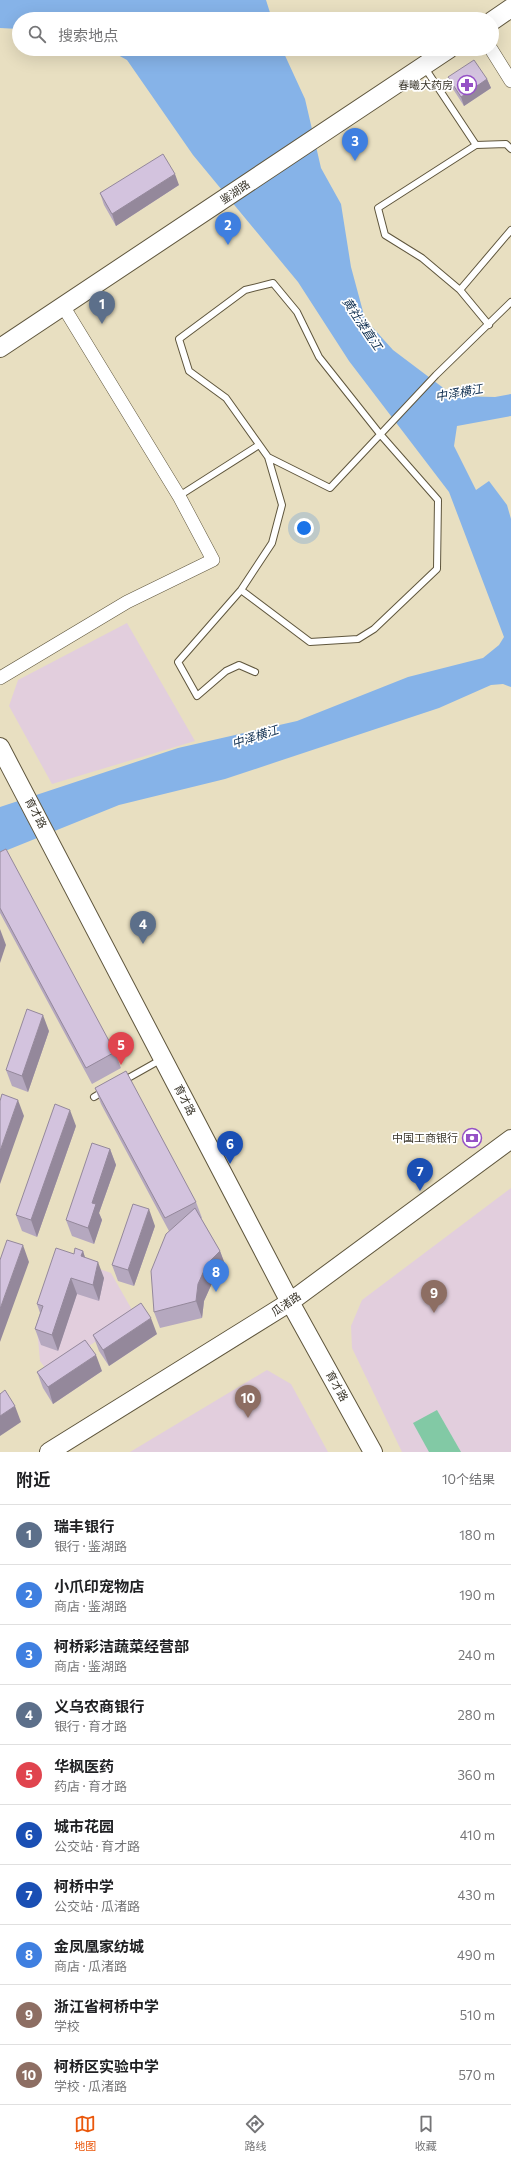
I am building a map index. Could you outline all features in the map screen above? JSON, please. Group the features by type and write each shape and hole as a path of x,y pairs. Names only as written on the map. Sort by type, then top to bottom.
{"street":[{"path":"499,16 511,8"},
{"name":"鉴湖路","path":"0,348 439,56"},
{"path":"495,56 511,81"},
{"path":"0,678 128,602 213,560 179,496 63,306"},
{"name":"育才路","path":"0,747 55,849 290,1302 373,1452"},
{"name":"瓜渚路","path":"49,1452 290,1302 511,1139"}],"lane":[{"path":"424,66 476,145"},
{"path":"489,325 460,290 422,258 385,235 378,208 476,145 506,144 511,149"},
{"path":"460,290 511,230"},
{"path":"241,590 310,642 358,639 374,629 437,569 438,500 380,434 320,357 297,312 272,283 245,290 179,339 189,371 226,398 268,457 282,505 272,543 241,590 178,662 197,696 226,671 239,664 255,672"},
{"path":"268,457 330,488 436,375 511,302"},
{"path":"179,496 259,444"},
{"path":"114,1086 163,1058"},
{"path":"94,1097 107,1089"}],"shaded area":[{"path":"127,623 195,741 52,784 9,706 18,680"},
{"path":"511,1188 511,1452 402,1452 352,1348 351,1326 362,1300"},
{"path":"63,1256 111,1273 135,1315 49,1373 40,1361 37,1327"},
{"path":"267,1370 291,1384 328,1452 130,1452"}],"green space":[{"path":"437,1410 461,1452 429,1452 413,1423"}],"water":[{"path":"0,0 266,0 270,12 12,12 12,29 0,28"},
{"path":"120,56 285,56 305,99 321,168 341,204 351,267 365,319 393,350 454,396 495,397 511,394 511,416 457,426 454,446 476,490 489,481 507,505 511,519 511,687 503,684 491,685 439,708 225,779 119,805 0,853 0,807 178,748 297,721 408,677 483,658 499,645 504,637 449,492 349,361 298,282 193,155 127,60"}],"building":[{"path":"474,60 487,79 461,97 448,77"},
{"path":"163,154 175,174 112,214 100,193"},
{"path":"6,849 115,1052 86,1068 0,908 0,852"},
{"path":"27,1009 43,1015 22,1076 6,1070"},
{"path":"126,1071 196,1202 165,1218 95,1088"},
{"path":"2,1094 18,1100 0,1151 0,1101"},
{"path":"55,1104 70,1110 31,1220 16,1215"},
{"path":"92,1143 110,1149 92,1203 96,1204 88,1228 66,1220"},
{"path":"133,1204 149,1209 128,1270 112,1265"},
{"path":"195,1208 220,1251 207,1264 198,1284 196,1301 154,1312 151,1271 166,1234"},
{"path":"7,1240 23,1245 0,1309 0,1260"},
{"path":"56,1248 74,1254 75,1248 83,1251 81,1256 98,1262 93,1285 71,1278 52,1335 35,1329 43,1306 37,1304"},
{"path":"141,1303 151,1318 103,1350 93,1335"},
{"path":"85,1340 96,1355 48,1387 37,1372"},
{"path":"5,1390 15,1406 0,1416 0,1394"}],"place":[{"name":"春曦大药房","path":"467,85"},
{"name":"柯桥彩洁蔬菜经营部","path":"355,161"},
{"name":"小爪印宠物店","path":"228,245"},
{"name":"瑞丰银行","path":"102,324"},
{"name":"义乌农商银行","path":"143,944"},
{"name":"华枫医药","path":"121,1065"},
{"name":"中国工商银行","path":"472,1138"},
{"name":"城市花园","path":"230,1164"},
{"name":"柯桥中学","path":"420,1191"},
{"name":"金凤凰家纺城","path":"216,1292"},
{"name":"浙江省柯桥中学","path":"434,1313"},
{"name":"柯桥区实验中学","path":"248,1418"}],"water label":[{"name":"黄社溇直江","path":"362,324"},
{"name":"中泽横江","path":"459,393"},
{"name":"中泽横江","path":"255,737"}]}
